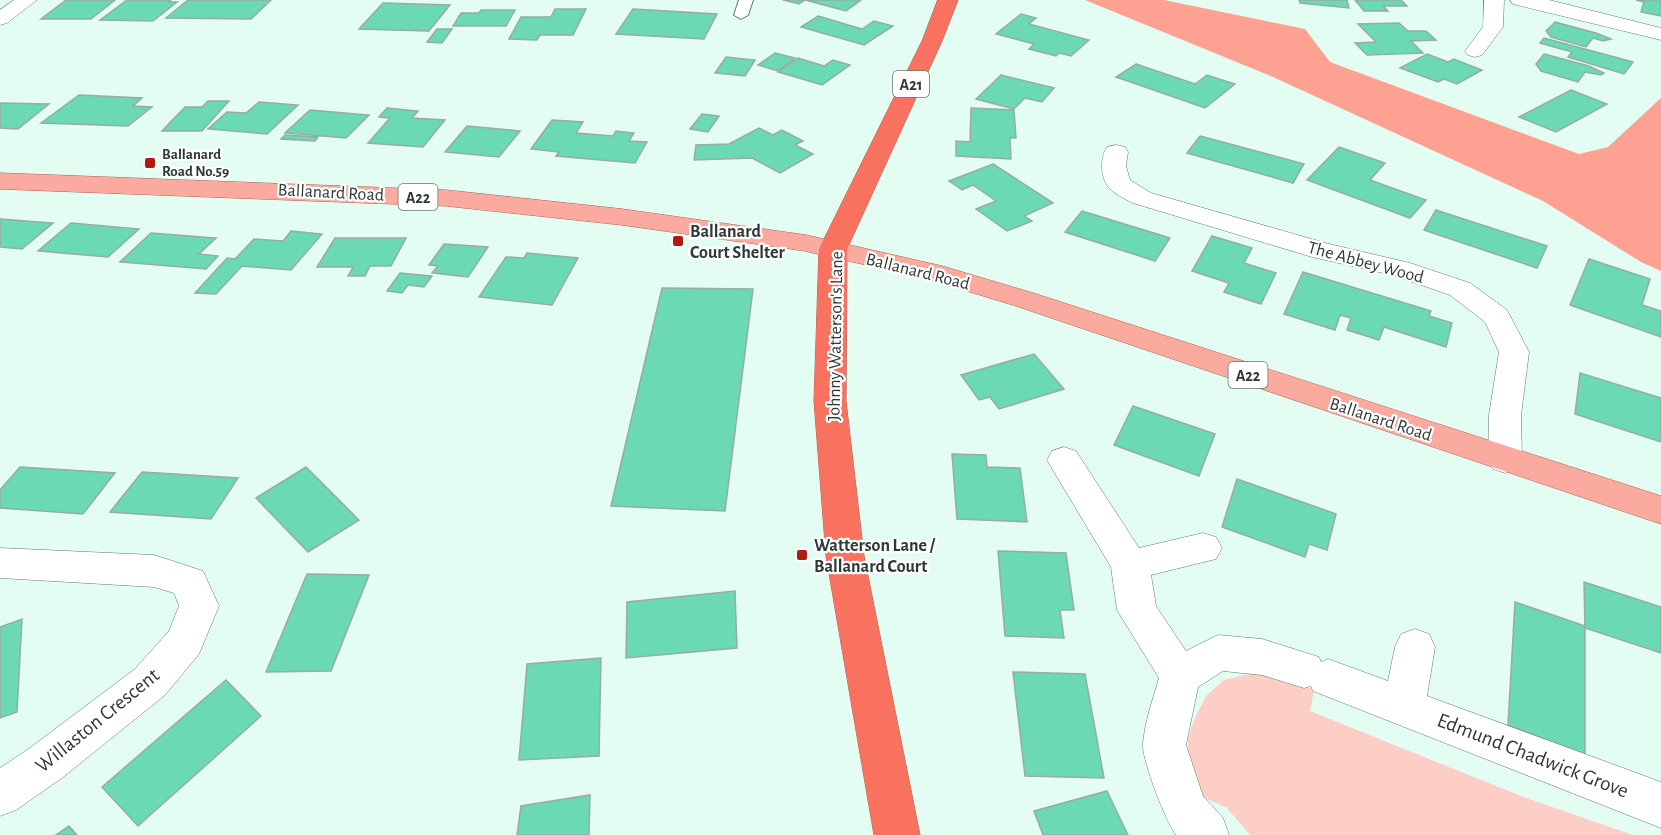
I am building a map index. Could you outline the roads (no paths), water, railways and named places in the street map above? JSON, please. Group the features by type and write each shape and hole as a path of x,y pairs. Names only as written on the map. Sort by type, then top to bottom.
{"highway":[{"name":"Johnny Watterson's Lane","path":"897,835 845,556 830,401 833,249 932,41 948,0"}],"main road":[{"name":"Ballanard Road","path":"0,181 267,189 446,198 678,223 833,249 932,272 1023,299 1661,510"}],"street":[{"path":"0,19 27,0"},
{"path":"1475,51 1493,27 1494,0"},
{"path":"1520,0 1661,34"},
{"name":"The Abbey Wood","path":"1116,153 1114,166 1119,184 1142,198 1460,289 1497,317 1514,352 1505,416 1505,460"},
{"path":"1064,460 1130,565 1137,610 1180,676 1164,745 1184,809 1206,835"},
{"path":"1130,565 1203,548"},
{"name":"Willaston Crescent","path":"0,563 154,571 189,582 199,606 185,642 150,682 46,763 0,794"},
{"path":"1404,706 1415,647"},
{"name":"Edmund Chadwick Grove","path":"1180,676 1218,653 1262,657 1404,706 1661,805"}],"lane":[{"path":"741,15 746,0"}],"place":[{"name":"Ballanard Road No.59","path":"150,163"},
{"name":"Ballanard Court Shelter","path":"678,241"},
{"name":"Watterson Lane / Ballanard Court","path":"802,555"}]}
